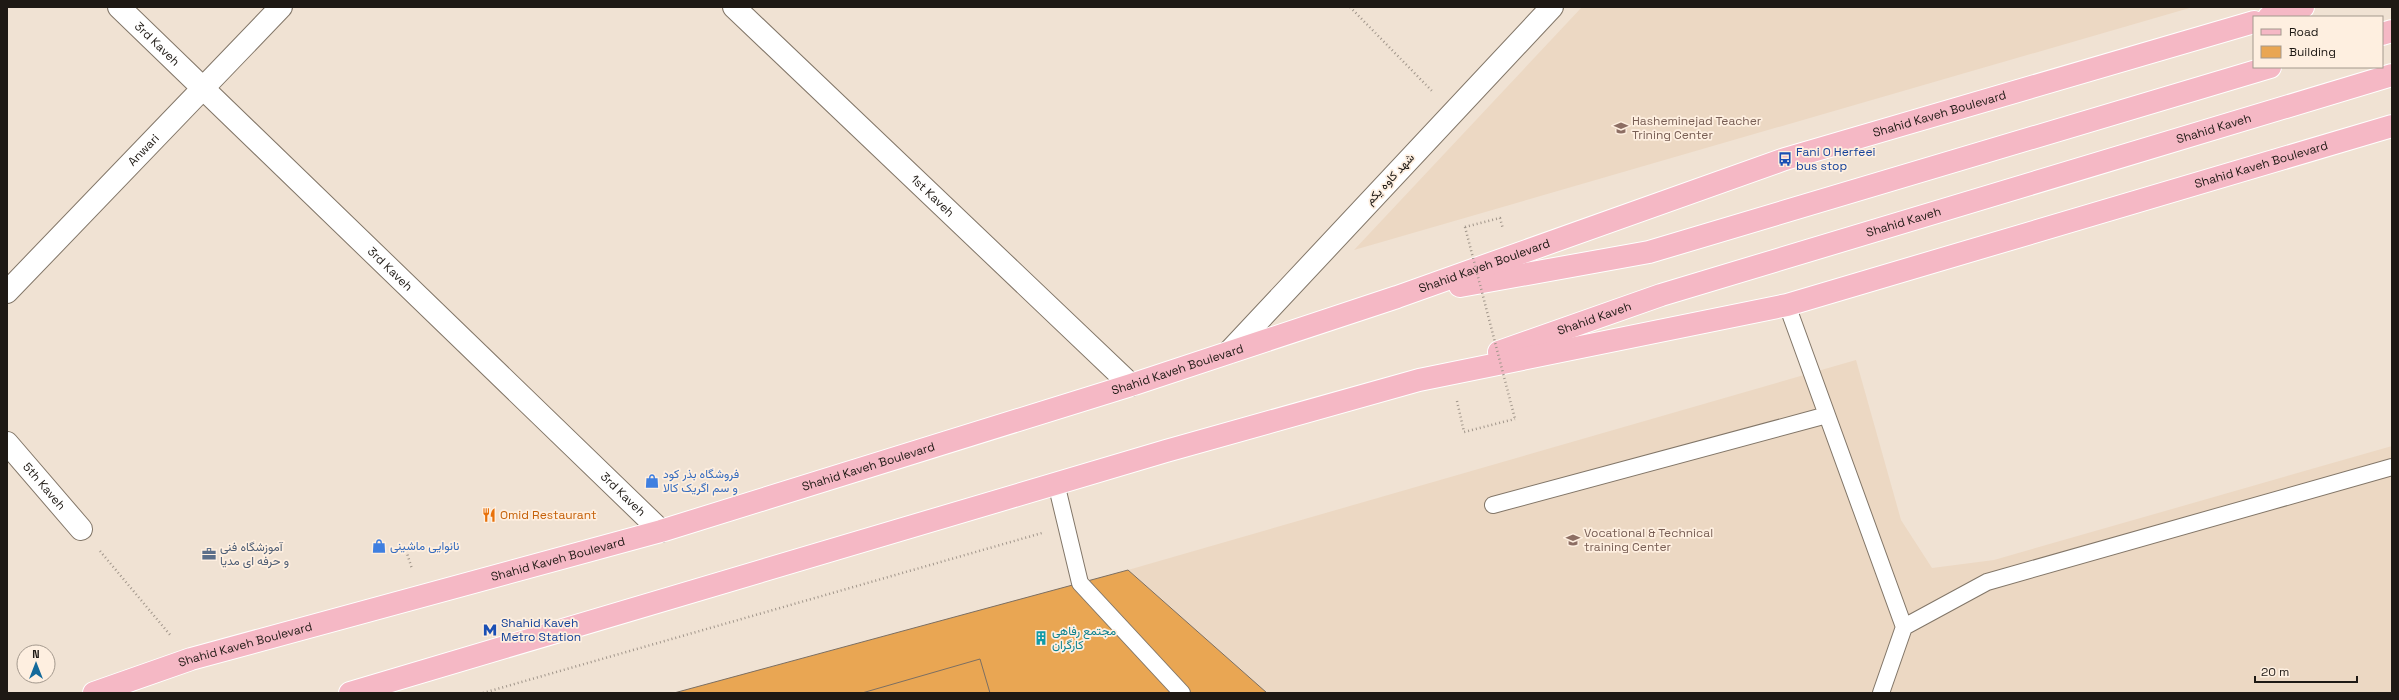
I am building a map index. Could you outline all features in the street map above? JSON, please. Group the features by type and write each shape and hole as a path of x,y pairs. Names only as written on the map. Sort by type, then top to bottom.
{"main road":[{"path":"2272,16 2303,7"},
{"name":"Shahid Kaveh Boulevard","path":"94,693 191,659 661,531 1131,385 1397,297 1785,159 2253,22"},
{"path":"1397,297 1649,252 2267,68"},
{"name":"Shahid Kaveh","path":"1419,380 1661,295 2392,75"},
{"name":"Shahid Kaveh Boulevard","path":"350,693 1056,483 1419,380 1787,305 2392,126"}],"street":[{"name":"3rd Kaveh","path":"119,7 661,531"},
{"name":"Anwari","path":"7,292 280,7"},
{"name":"1st Kaveh","path":"734,7 1131,385"},
{"name":"شهد کاوه یکم","path":"1229,352 1452,112 1552,7"},
{"name":"5th Kaveh","path":"7,443 81,529"}],"lane":[{"path":"1787,305 1904,627 1881,693"},
{"path":"1493,505 1827,415"},
{"path":"1904,627 1987,582 2392,467"},
{"path":"1056,483 1080,583 1182,693"}],"path":[{"path":"1350,7 1452,112"},
{"path":"1464,432 1515,419 1465,227 1500,218"},
{"path":"483,693 1066,526"},
{"path":"81,529 191,659"}],"shaded area":[{"name":"Hasheminejad Teacher Trining Center","path":"1582,7 2193,7 1354,250"},
{"name":"Vocational & Technical training Center","path":"1856,360 1901,520 1932,568 1994,560 2392,446 2392,693 1267,693 1128,570"}],"building":[{"name":"مجتمع رفاهی کارگران","path":"1128,570 1267,693 674,693 1080,583"},
{"path":"980,659 990,693 862,693"}],"place":[{"name":"Hasheminejad Teacher Trining Center","path":"1621,128"},
{"name":"Fani O Herfeei bus stop","path":"1785,159"},
{"name":"فروشگاه بذر کود و سم اگریک کالا","path":"652,481"},
{"name":"Omid Restaurant","path":"489,515"},
{"name":"Vocational & Technical training Center","path":"1573,540"},
{"name":"نانوایی ماشینی","path":"379,546"},
{"name":"آموزشگاه فنی و حرفه ای مدیا","path":"209,554"},
{"name":"Shahid Kaveh Metro Station","path":"490,630"},
{"name":"مجتمع رفاهی کارگران","path":"1041,638"}]}
